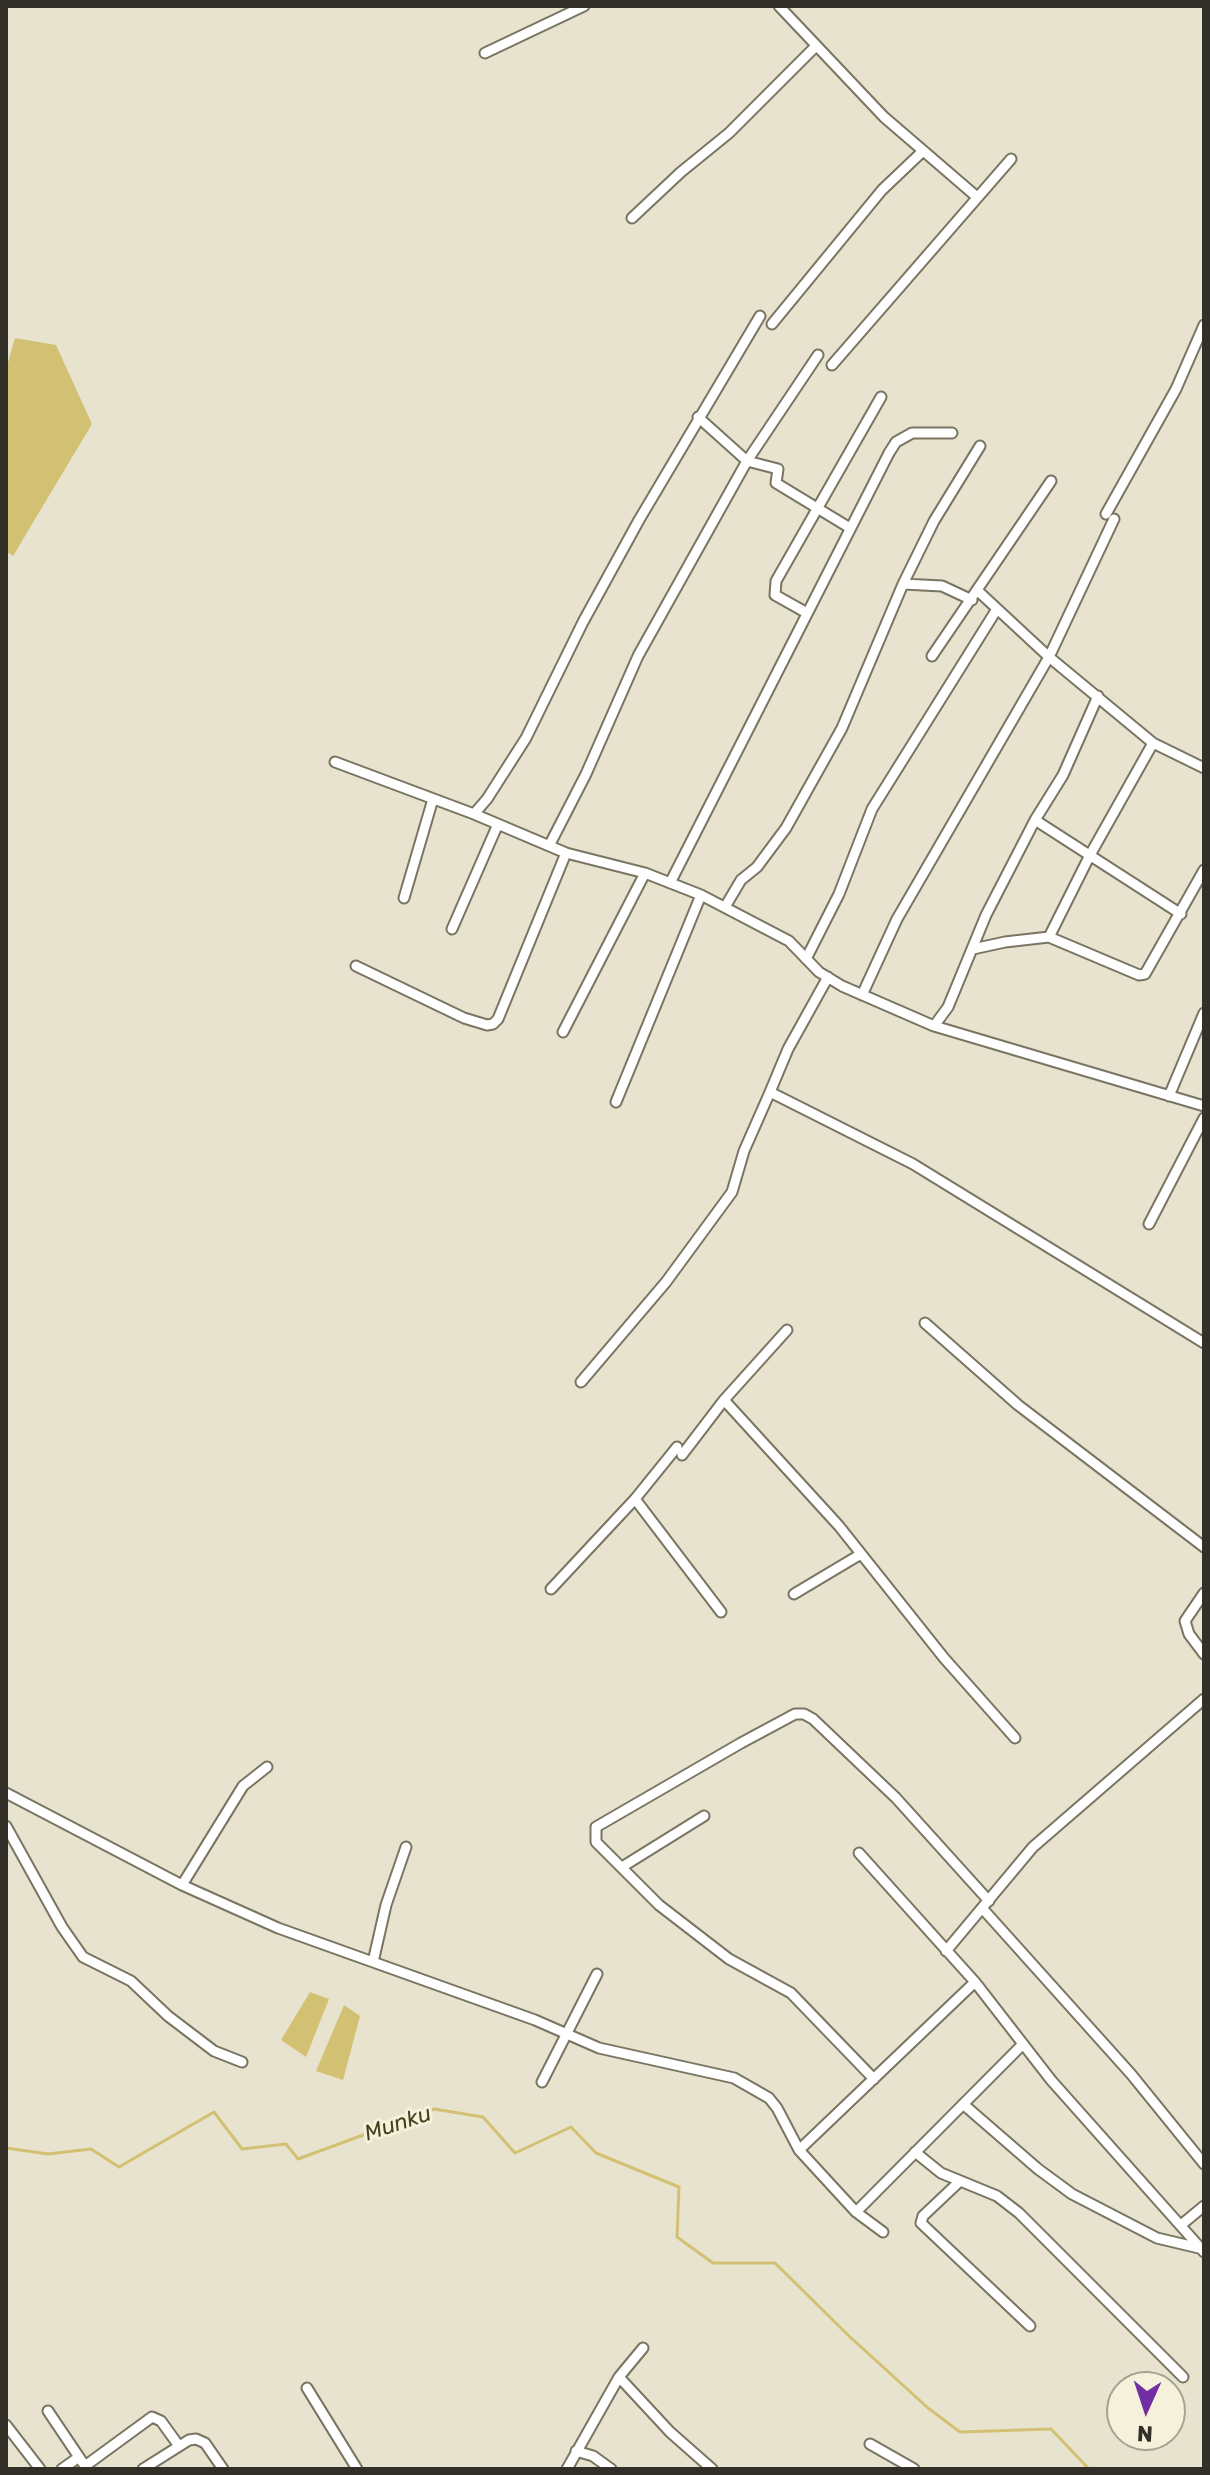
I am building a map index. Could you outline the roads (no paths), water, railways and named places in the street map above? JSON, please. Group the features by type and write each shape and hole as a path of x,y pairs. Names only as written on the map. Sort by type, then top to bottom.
{"street":[{"path":"485,53 584,6"},
{"path":"797,6 782,10 884,117 977,197"},
{"path":"632,218 729,133 816,46"},
{"path":"772,324 882,190 923,151"},
{"path":"832,365 1011,159"},
{"path":"474,814 526,738 583,622 698,417 760,316"},
{"path":"862,995 905,905 1049,657 1110,516 1176,389 1204,325"},
{"path":"549,846 586,774 638,656 747,461 818,355"},
{"path":"807,613 773,592 776,581 881,397"},
{"path":"698,417 747,461 778,469 776,483 819,506 850,528"},
{"path":"670,883 896,442 912,433 952,433"},
{"path":"725,907 741,880 757,867 786,828 842,728 903,584 934,521 980,446"},
{"path":"932,656 1051,481"},
{"path":"903,584 942,586 975,595 997,609 1049,657 1153,743 1204,768"},
{"path":"806,959 839,894 872,809 997,609"},
{"path":"934,1026 948,1007 986,915 1035,820 1063,775 1098,696"},
{"path":"1049,937 1090,855 1153,743"},
{"path":"335,762 474,814 566,853 645,873 701,895 789,941 828,977 934,1026 1121,1084 1204,1106"},
{"path":"404,898 433,799"},
{"path":"1035,820 1181,914"},
{"path":"452,929 498,824"},
{"path":"356,966 464,1018 493,1024 498,1019 566,853"},
{"path":"973,949 1049,937 1139,975 1145,974 1204,870"},
{"path":"563,1032 645,873"},
{"path":"616,1102 701,895"},
{"path":"581,1382 666,1282 732,1192 744,1151 788,1049 828,977"},
{"path":"1169,1096 1204,1013"},
{"path":"770,1092 913,1164 1204,1343"},
{"path":"1149,1224 1204,1118"},
{"path":"925,1323 1018,1405 1204,1547"},
{"path":"551,1589 680,1451 787,1330"},
{"path":"724,1400 839,1526 944,1658 1015,1738"},
{"path":"635,1499 721,1612"},
{"path":"794,1594 861,1554"},
{"path":"1204,1593 1185,1621 1189,1634 1204,1654"},
{"path":"946,1951 1033,1847 1204,1699"},
{"path":"874,2079 791,1993 729,1959 659,1905 596,1842 596,1827 741,1743 795,1714 804,1714 896,1798 1204,2164"},
{"path":"182,1885 243,1786 267,1767"},
{"path":"6,1793 182,1885 278,1928 535,2020 599,2048 734,2078 769,2098 799,2150 856,2212 883,2232"},
{"path":"622,1867 704,1816"},
{"path":"6,1826 62,1927 83,1957 131,1981 168,2016 214,2051 242,2062"},
{"path":"373,1962 386,1905 406,1847"},
{"path":"859,1853 975,1982 1051,2080 1202,2250"},
{"path":"542,2082 597,1974"},
{"path":"799,2150 975,1982"},
{"path":"856,2212 1023,2044"},
{"path":"963,2104 1072,2194 1157,2238 1202,2250"},
{"path":"915,2152 941,2173 997,2196 1019,2213 1177,2371"},
{"path":"959,2182 923,2216 921,2223 1030,2326"},
{"path":"1181,2225 1204,2206"},
{"path":"567,2469 619,2377 643,2348"},
{"path":"619,2377 670,2432 712,2469"},
{"path":"307,2388 357,2469"},
{"path":"48,2411 86,2468 152,2417 161,2421 179,2446"},
{"path":"6,2425 40,2469"},
{"path":"146,2468 189,2440 201,2440 223,2469"},
{"path":"870,2444 914,2469"},
{"path":"576,2451 593,2456 611,2469"},
{"path":"62,2469 79,2457"}],"waterway":[{"name":"Munku","path":"6,2148 48,2154 91,2149 119,2167 214,2112 242,2149 286,2144 298,2159 434,2109 483,2117 515,2153 571,2127 596,2153 679,2187 677,2237 713,2263 775,2263 849,2336 928,2408 960,2432 1051,2429 1089,2469"}]}
